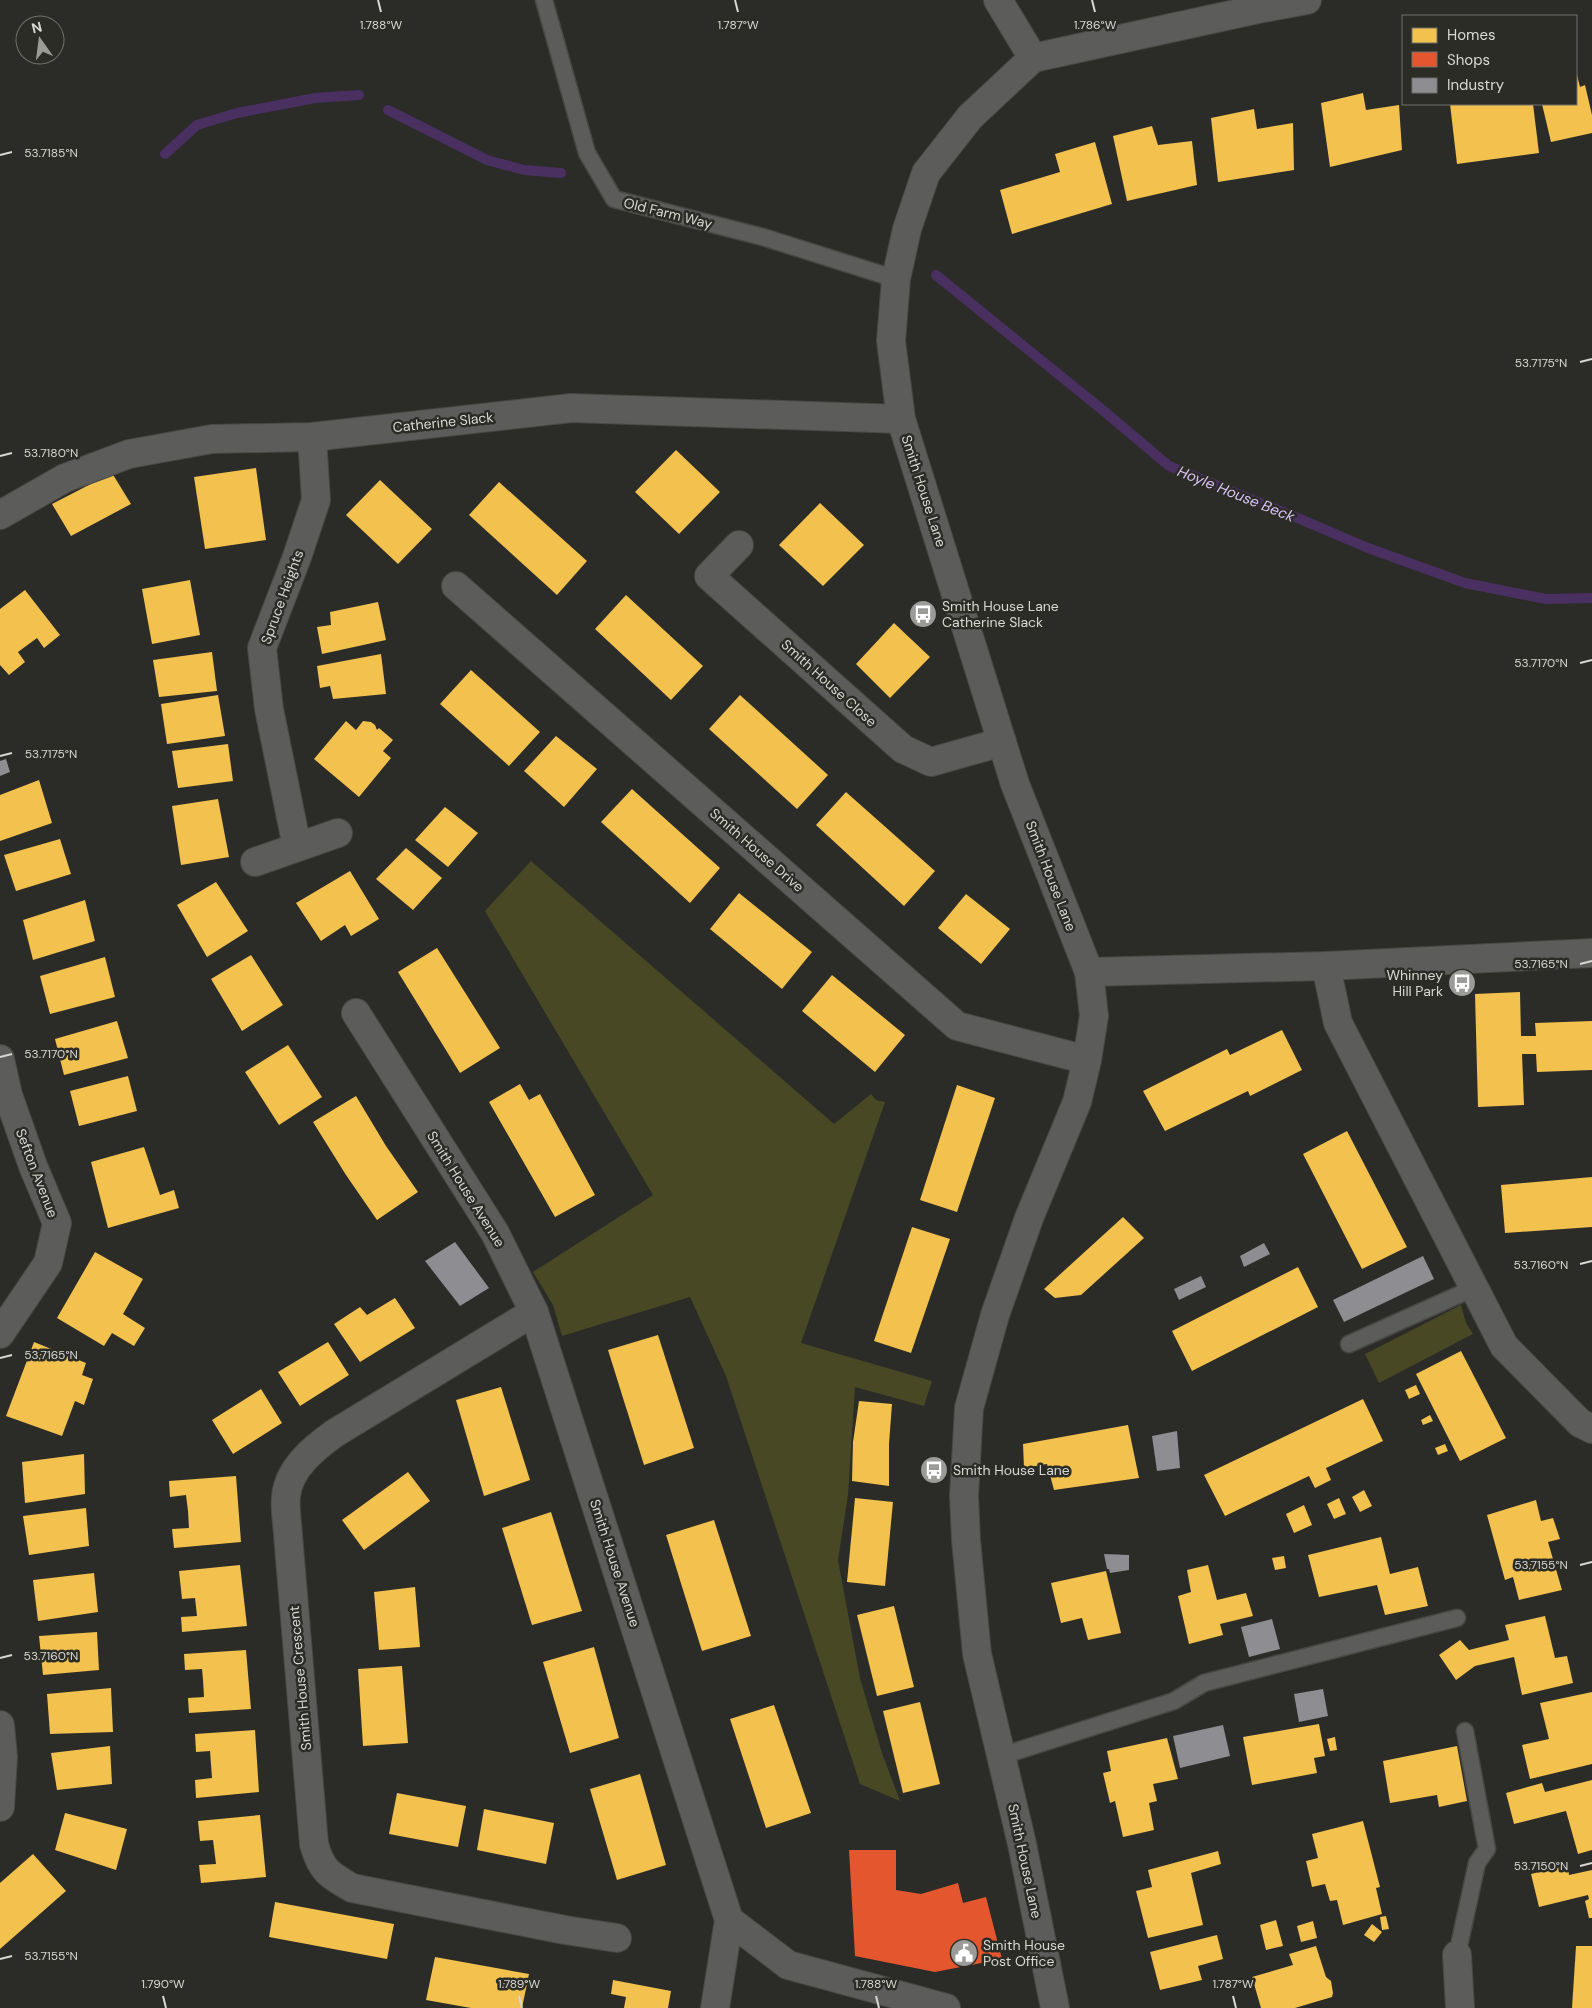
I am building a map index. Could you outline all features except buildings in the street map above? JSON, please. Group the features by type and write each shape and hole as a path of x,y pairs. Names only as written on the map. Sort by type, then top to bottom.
{"street":[{"path":"998,0 1033,58 1307,0"},
{"name":"Smith House Lane","path":"1033,58 970,116 926,173 907,228 896,279 891,341 901,419 1015,784 1088,972 1094,1016 1087,1060 1077,1102 1029,1218 995,1315 969,1408 964,1496 966,1540 977,1654 1022,1844 1055,2008"},
{"name":"Catherine Slack","path":"0,515 65,478 129,454 212,438 312,437 571,408 901,419"},
{"name":"Spruce Heights","path":"297,847 269,709 262,648 297,557 316,500 312,437"},
{"name":"Smith House Close","path":"739,545 709,576 903,749 931,762 1002,742"},
{"name":"Smith House Drive","path":"456,586 957,1026 1087,1060"},
{"path":"254,862 338,833"},
{"path":"1088,972 1326,966 1592,953"},
{"path":"1326,966 1338,1023 1504,1346 1580,1423 1592,1429"},
{"name":"Smith House Avenue","path":"356,1013 495,1233 534,1312 729,1920"},
{"name":"Sefton Avenue","path":"0,1059 8,1095 33,1166 57,1223 48,1263 0,1334"},
{"name":"Smith House Crescent","path":"534,1312 335,1434 313,1449 295,1471 286,1494 286,1523 314,1844 319,1861 332,1877 352,1888 564,1930 618,1938"},
{"path":"0,1724 4,1757 0,1807"},
{"path":"716,2008 729,1920 788,1965 946,2008"},
{"path":"1457,1955 1460,2008"}],"lane":[{"name":"Old Farm Way","path":"544,0 587,152 614,199 763,237 896,279"},
{"path":"1349,1344 1474,1288"},
{"path":"1001,1756 1174,1701 1204,1683 1457,1618"},
{"path":"1457,1955 1477,1863 1487,1849 1465,1731"}],"shaded area":[{"path":"531,861 834,1124 871,1094 876,1100 885,1102 801,1343 932,1381 924,1406 855,1387 848,1495 838,1560 860,1678 882,1753 900,1801 860,1784 726,1376 690,1297 562,1336 553,1305 533,1272 653,1195 485,911"},
{"path":"1461,1305 1466,1323 1473,1334 1379,1383 1365,1354"}],"waterway":[{"name":"Hoyle House Beck","path":"165,154 197,125 237,113 315,98 359,95"},
{"name":"Hoyle House Beck","path":"388,110 487,160 524,170 561,173"},
{"name":"Hoyle House Beck","path":"936,275 1169,466 1368,548 1465,583 1546,599 1592,598"}],"place":[{"name":"Smith House Lane Catherine Slack","path":"923,614"},
{"name":"Whinney Hill Park","path":"1462,983"},
{"name":"Smith House Lane","path":"934,1470"},
{"name":"Smith House Post Office","path":"964,1953"}]}
